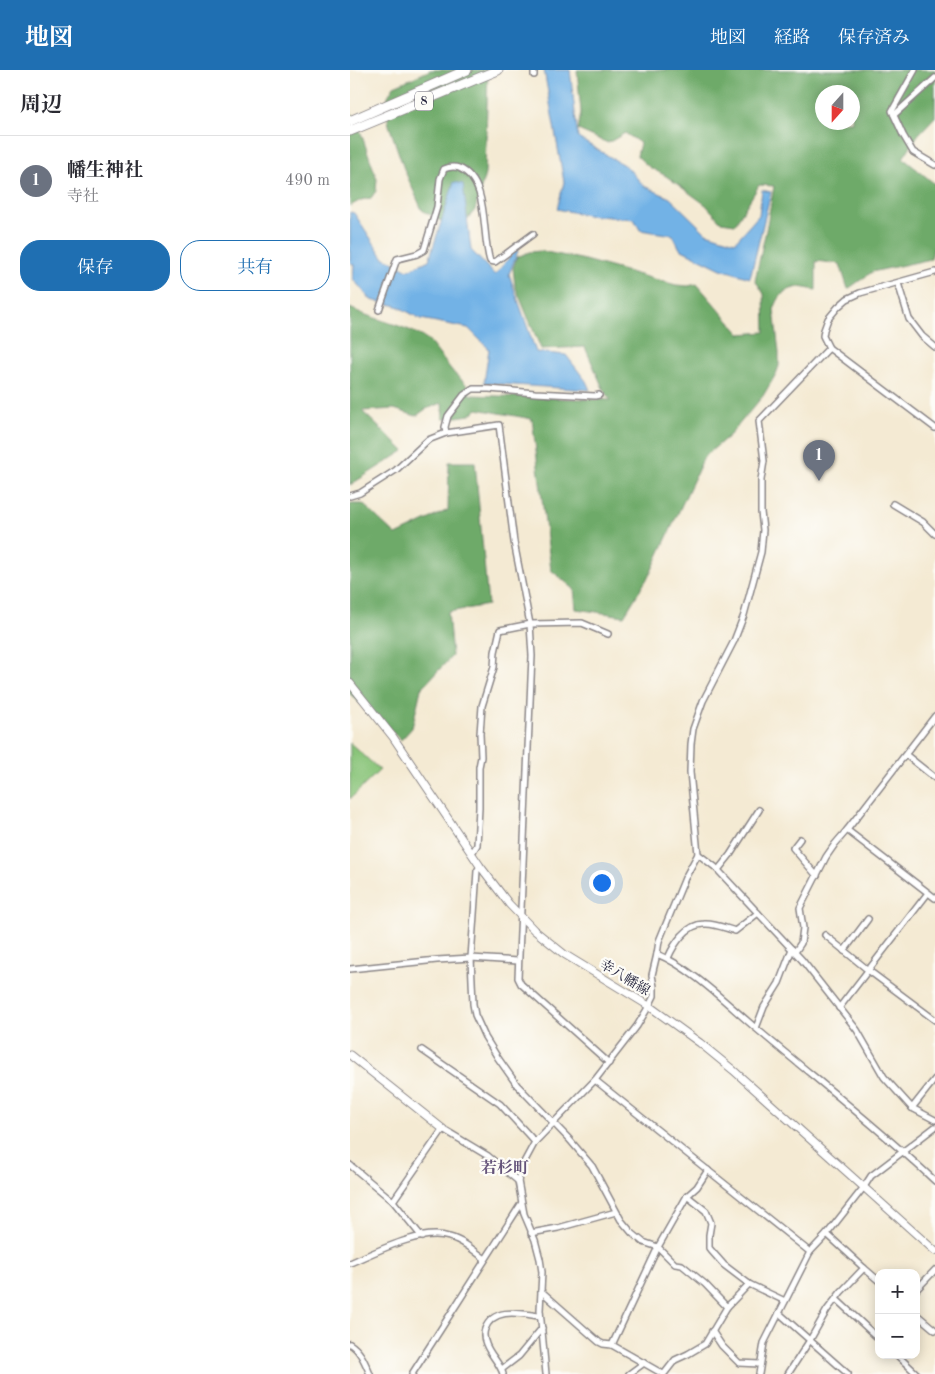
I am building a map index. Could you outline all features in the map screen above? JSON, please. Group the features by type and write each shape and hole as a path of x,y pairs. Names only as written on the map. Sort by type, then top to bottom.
{"highway":[{"name":"8","path":"350,131 498,70"},
{"name":"8","path":"350,122 462,71"}],"street":[{"path":"915,70 892,111 913,152 935,165"},
{"path":"894,115 935,78"},
{"path":"380,308 398,259 424,250 437,207 440,179 444,169 454,166 464,170 474,181 482,202 490,261 495,262 533,234"},
{"path":"935,272 860,293 847,300 828,319 823,336 829,348 935,428"},
{"path":"898,283 909,320 922,336 935,347"},
{"path":"546,1374 540,1316 542,1272 540,1259 524,1214 518,1180 522,1166 535,1142 596,1080 636,1026 654,996 652,975 659,941 685,878 698,854 690,772 693,729 703,701 734,641 744,615 761,552 763,530 761,480 764,461 759,421 829,348"},
{"path":"446,433 445,427 448,416 464,395 473,389 600,395"},
{"path":"350,496 360,493 396,470 428,440 446,433 499,425 514,542 530,624 532,656 518,978 521,984 609,1063"},
{"path":"892,504 923,522 935,534"},
{"path":"472,853 477,845 482,706 494,667 500,630 530,624 582,623 608,634"},
{"name":"幸八幡線","path":"350,683 393,738 480,866 509,904 534,930 564,954 649,1006 700,1043 733,1070 935,1251"},
{"path":"756,1028 764,1007 779,982 793,950 800,942 803,928 800,908 826,857 935,716"},
{"path":"906,755 935,778"},
{"path":"718,870 759,810"},
{"path":"847,830 935,898"},
{"path":"800,839 793,848 817,876"},
{"path":"698,854 718,870 793,950 857,1030 884,1077 912,1108 935,1120"},
{"path":"480,866 476,871 471,958 473,1004 485,1037 517,1085 592,1166 620,1220 642,1242 658,1247 675,1264 682,1265 705,1284 727,1307"},
{"path":"840,1008 928,893"},
{"path":"668,958 685,932 693,926 713,924 735,930 758,913"},
{"path":"844,951 868,920"},
{"path":"825,935 935,1020"},
{"path":"657,954 668,958 700,981 903,1151 935,1181"},
{"path":"350,969 471,958 518,960"},
{"path":"422,1050 500,1104 535,1142"},
{"path":"350,1055 443,1129 488,1156 518,1180"},
{"path":"912,1108 935,1079"},
{"path":"596,1080 810,1252"},
{"path":"759,1374 764,1343 810,1252 827,1234 871,1176 935,1127"},
{"path":"393,1201 443,1129"},
{"path":"350,1165 393,1201 422,1237"},
{"path":"612,1345 658,1247 687,1196 697,1187 708,1170"},
{"path":"687,1196 706,1211 711,1223 709,1248 724,1265 749,1284 785,1300"},
{"path":"412,1374 522,1204"},
{"path":"531,1233 558,1228 616,1212"},
{"path":"350,1263 391,1246 431,1234 448,1236 460,1241 485,1259"},
{"path":"827,1234 875,1278"},
{"path":"788,1374 827,1310 864,1268"},
{"path":"920,1286 935,1270"},
{"path":"541,1291 599,1342 612,1345 664,1374 675,1360 705,1344 727,1307 749,1284"},
{"path":"836,1299 875,1335"},
{"path":"540,1316 504,1313 487,1324 483,1335 486,1344 503,1372 542,1328"},
{"path":"779,1313 848,1374"},
{"path":"920,1317 935,1330"},
{"path":"712,1331 722,1346 739,1363 760,1364"},
{"path":"350,1344 362,1356 370,1374"},
{"path":"901,1359 917,1374"},
{"path":"629,1374 644,1363"}],"green space":[{"path":"431,70 488,70 485,174 475,210 466,221 448,225 422,210 404,169 389,125 386,108 388,96 394,86"},
{"path":"577,70 935,70 935,117 918,135 903,158 935,184 935,243 931,259 872,272 848,289 840,264 816,261 816,290 799,287 784,292 774,309 779,353 779,366 776,374 763,396 730,435 704,457 650,574 624,616 576,609 574,589 551,570 532,419 477,409 470,415 443,419 442,403 426,409 416,416 394,409 362,411 404,451 350,485 350,308 412,331 427,339 454,373 468,386 470,395 611,400 605,393 585,347 541,349 515,286 513,268 517,257 529,252 541,251 581,259 676,285 688,286 697,284 740,334 765,332 764,294 755,280 774,186 759,185 735,224 721,222 706,205 666,176 649,167 637,156 640,143 625,133 608,143 578,130 581,112"},
{"path":"350,113 355,116 377,179 376,191 371,198 361,200 350,206"},
{"path":"449,462 475,462 488,605 448,612 452,656 421,689 412,728 401,740 350,694 350,504 363,504 396,535 448,510"},
{"path":"350,743 380,770 350,799"}],"water":[{"path":"544,70 570,70 578,138 627,167 644,186 670,198 706,233 735,242 759,215 762,190 771,192 750,278 721,269 680,249 673,235 640,230 634,219 586,215 557,209 564,182"},
{"path":"454,182 463,184 471,250 495,275 516,249 518,251 509,274 536,352 566,355 586,381 590,390 484,383 489,349 468,328 421,319 397,306 371,300 353,279 354,265 350,262 350,212 354,213 383,257 408,270 429,260"}],"place":[{"name":"幡生神社","path":"819,481"}],"district":[{"name":"若杉町","path":"505,1167"}]}
